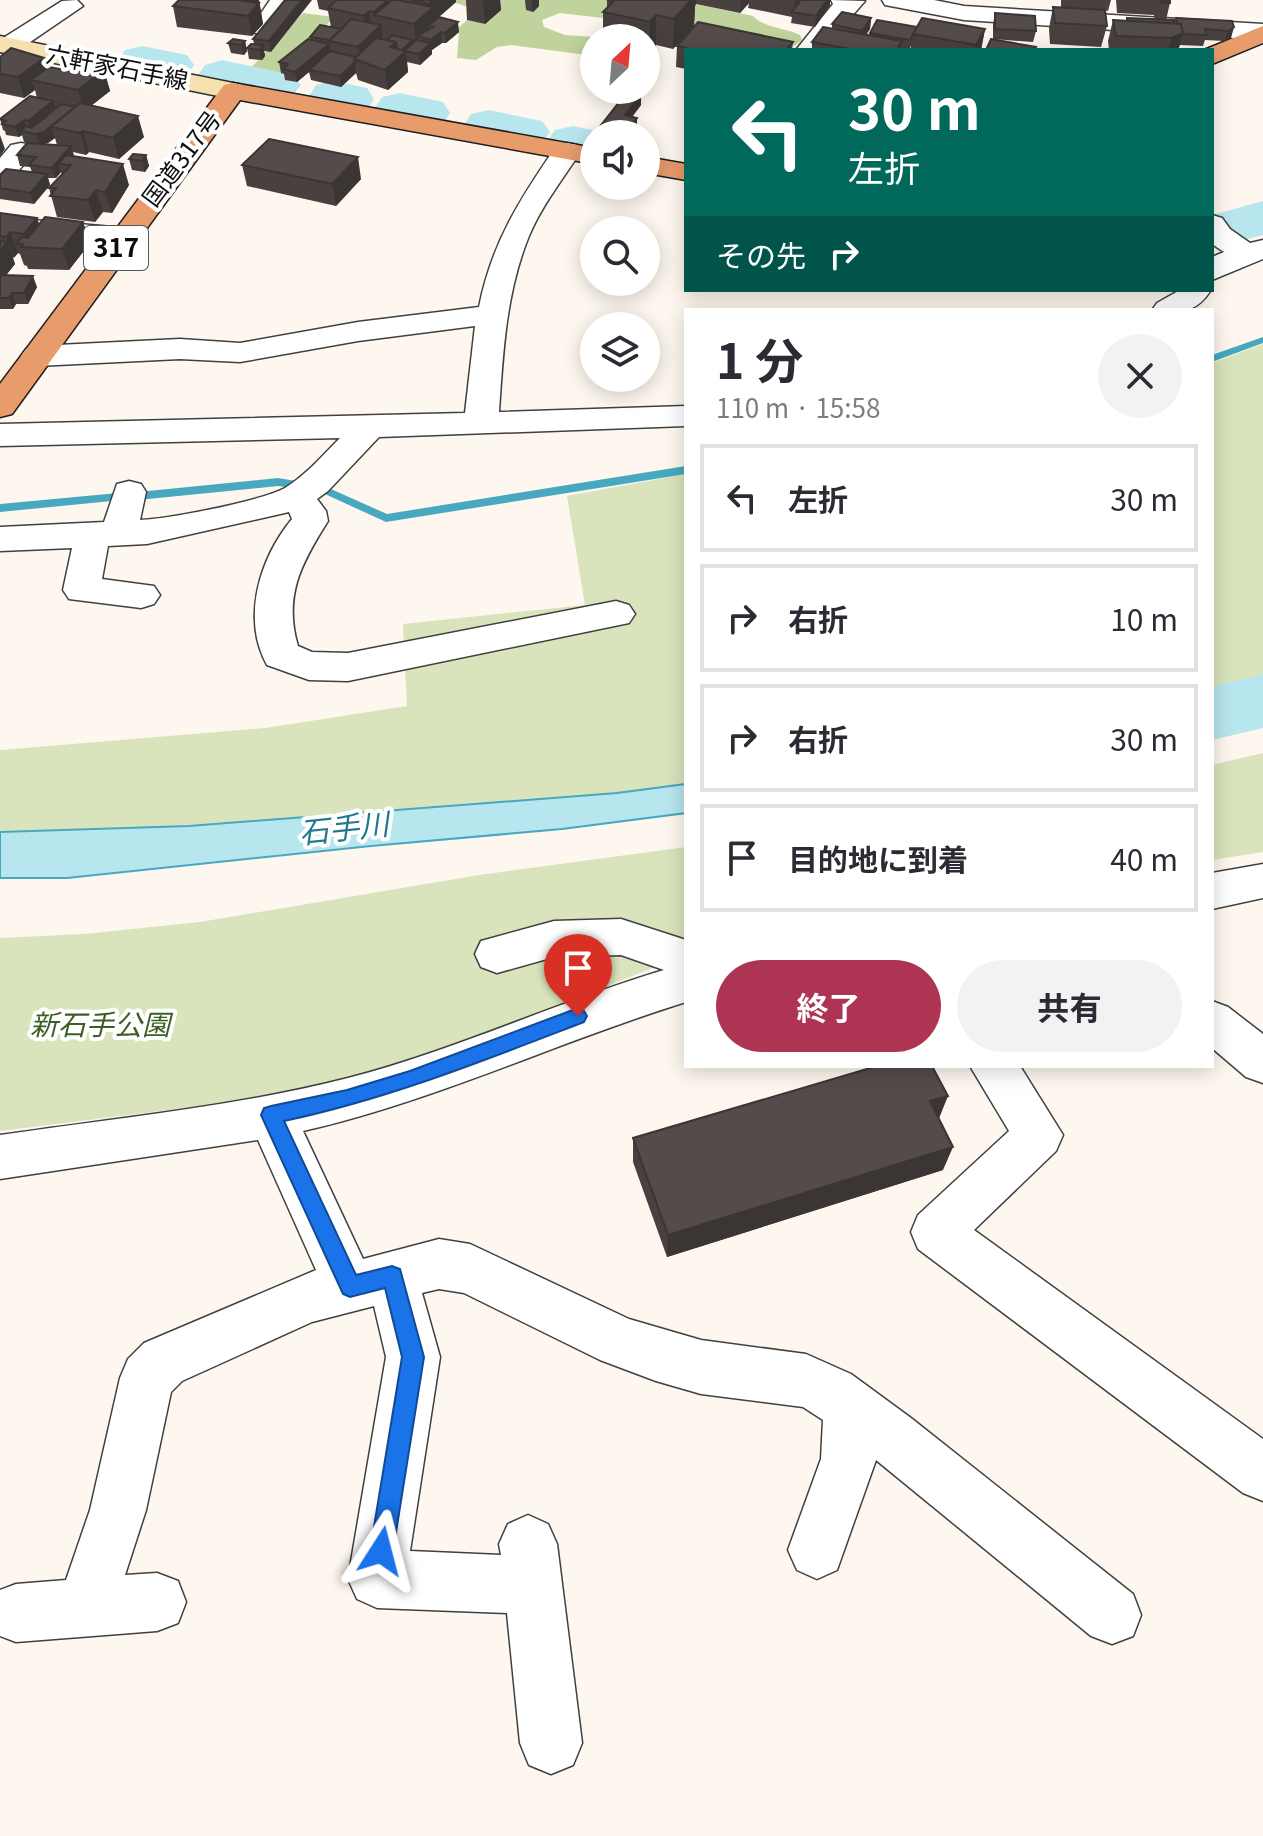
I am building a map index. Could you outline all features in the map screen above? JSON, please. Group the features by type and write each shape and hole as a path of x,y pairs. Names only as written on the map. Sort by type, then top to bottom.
{"highway":[{"path":"1214,55 1263,33"},
{"name":"国道317号","path":"0,407 233,91 580,154"},
{"path":"660,167 684,172"}],"main road":[{"name":"六軒家石手線","path":"4,45 233,91"}],"street":[{"path":"264,28 282,0"},
{"path":"811,48 852,0"},
{"path":"894,0 964,13 1263,33"},
{"path":"4,45 71,6"},
{"path":"0,175 21,151"},
{"path":"481,423 500,278 516,233 580,155"},
{"path":"0,226 124,237"},
{"path":"1214,227 1219,235 1255,252"},
{"path":"1214,266 1255,252"},
{"path":"1172,308 1189,299 1194,292"},
{"path":"37,356 180,349 201,354 268,350 340,335 494,314"},
{"path":"0,435 684,416"},
{"path":"0,539 147,532 231,516 295,497 316,483 370,427"},
{"path":"129,492 82,590 141,595"},
{"path":"295,497 308,511 310,521 298,535 277,575 274,636 281,655 309,666 348,667 616,614"},
{"path":"1214,891 1263,881"},
{"path":"497,954 554,939 621,937 684,958"},
{"path":"0,1157 271,1115 347,1099 411,1079 578,1016 684,984"},
{"path":"1214,1023 1263,1062"},
{"path":"995,1068 1039,1135 936,1232 1263,1473"},
{"path":"271,1115 413,1357 377,1579 530,1565 551,1743"},
{"path":"86,1606 118,1510 147,1378 163,1362 307,1298 439,1264 470,1269 619,1342 701,1367 806,1381 832,1393 892,1437 1112,1615"},
{"path":"817,1550 849,1459 851,1407"},
{"path":"16,1613 157,1602"}],"green space":[{"path":"448,0 616,0 611,19 560,13 542,20 544,27 565,35 580,36 580,54 511,45 497,47 476,60 457,58 459,32 455,31 467,20 485,24 478,11"},
{"path":"696,4 753,16 763,23 800,35 802,40 784,48 740,46 705,34 684,18"},
{"path":"303,13 334,17 279,78 246,73"},
{"path":"1263,344 1263,711 1214,723 1214,362"},
{"path":"684,474 684,784 617,793 189,826 0,832 0,750 265,728 407,706 403,624 585,605 567,496"},
{"path":"1263,753 1263,852 1214,860 1214,765"},
{"name":"新石手公園","path":"684,847 684,958 417,1062 281,1096 0,1131 0,938 84,934 200,922 479,875"}],"water":[{"path":"684,784 684,813 562,829 67,878 0,878 0,832 189,826 617,793"}],"building":[{"path":"179,0 244,0 259,3 248,16 173,6"},
{"path":"285,0 302,0 269,41 253,39"},
{"path":"337,0 387,1 364,16 328,8"},
{"path":"392,0 433,7 414,24 374,15"},
{"path":"412,0 433,0 429,4"},
{"path":"607,0 691,0 674,19 656,15 650,22 603,12 614,1"},
{"path":"801,0 827,0 816,16 792,12"},
{"path":"1053,7 1105,10 1107,26 1055,23"},
{"path":"842,12 871,18 862,31 832,24"},
{"path":"995,13 1035,16 1036,31 995,29"},
{"path":"439,17 458,22 431,40 417,36 433,27 428,26"},
{"path":"922,18 985,29 976,45 913,34"},
{"path":"1127,18 1174,20 1174,23 1127,21"},
{"path":"1176,18 1232,21 1234,27 1228,31 1205,29 1207,35 1181,34 1181,24 1177,23"},
{"path":"351,19 381,25 358,47 329,41"},
{"path":"877,20 917,27 910,40 870,33"},
{"path":"1113,20 1181,24 1183,33 1172,38 1116,36"},
{"path":"698,22 793,42 788,48 677,46"},
{"path":"320,25 342,29 330,40 310,37"},
{"path":"823,27 902,41 898,48 845,48 812,42"},
{"path":"392,35 413,40 402,50 397,49 396,42 387,40"},
{"path":"376,38 396,42 390,47 406,51 385,70 354,59"},
{"path":"233,39 245,41 241,45 228,43"},
{"path":"308,39 329,44 295,72 283,69 288,64 279,62"},
{"path":"991,39 1036,47 1035,48 987,48"},
{"path":"416,40 431,43 419,54 404,51"},
{"path":"251,44 263,45 259,50 247,48"},
{"path":"11,48 44,58 18,77 0,74 0,57"},
{"path":"330,51 356,57 355,62 340,76 309,70"},
{"path":"85,65 104,70 78,90 31,80 49,67 76,72"},
{"path":"30,96 53,101 15,127 2,124 6,121 0,119"},
{"path":"80,103 138,116 113,138 51,127"},
{"path":"61,104 75,107 44,132 21,131 26,126 32,128"},
{"path":"618,104 633,104 625,115 637,118 636,120 605,120"},
{"path":"269,139 358,157 332,184 242,165"},
{"path":"27,143 71,146 52,168 29,165 36,157 17,155"},
{"path":"133,154 146,155 142,161 129,159"},
{"path":"66,155 123,164 105,192 96,190 88,200 50,196 56,188 49,188 71,165 58,164"},
{"path":"6,169 47,174 30,193 0,188 0,175"},
{"path":"0,213 37,218 24,234 10,232 6,237 0,236"},
{"path":"45,217 83,222 62,249 21,247 23,244 16,243 22,237 28,238"},
{"path":"2,275 33,276 24,293 12,293 9,298 0,298"},
{"path":"870,1068 933,1068 948,1096 930,1101 953,1147 668,1235 633,1138"}],"waterway":[{"path":"142,60 170,65"},
{"path":"222,75 276,85"},
{"path":"334,96 349,99"},
{"path":"400,108 425,113"},
{"path":"489,125 524,132"},
{"path":"573,141 580,142"},
{"path":"1221,230 1263,217"},
{"path":"1214,358 1263,340"},
{"path":"320,489 386,518 684,470"},
{"path":"138,496 278,482 292,484"},
{"path":"0,508 118,497"},
{"name":"石手川","path":"1214,713 1263,701"}],"route":[{"path":"381,1551 413,1357 392,1276 350,1287 271,1115 347,1099 411,1079 578,1016"}]}
